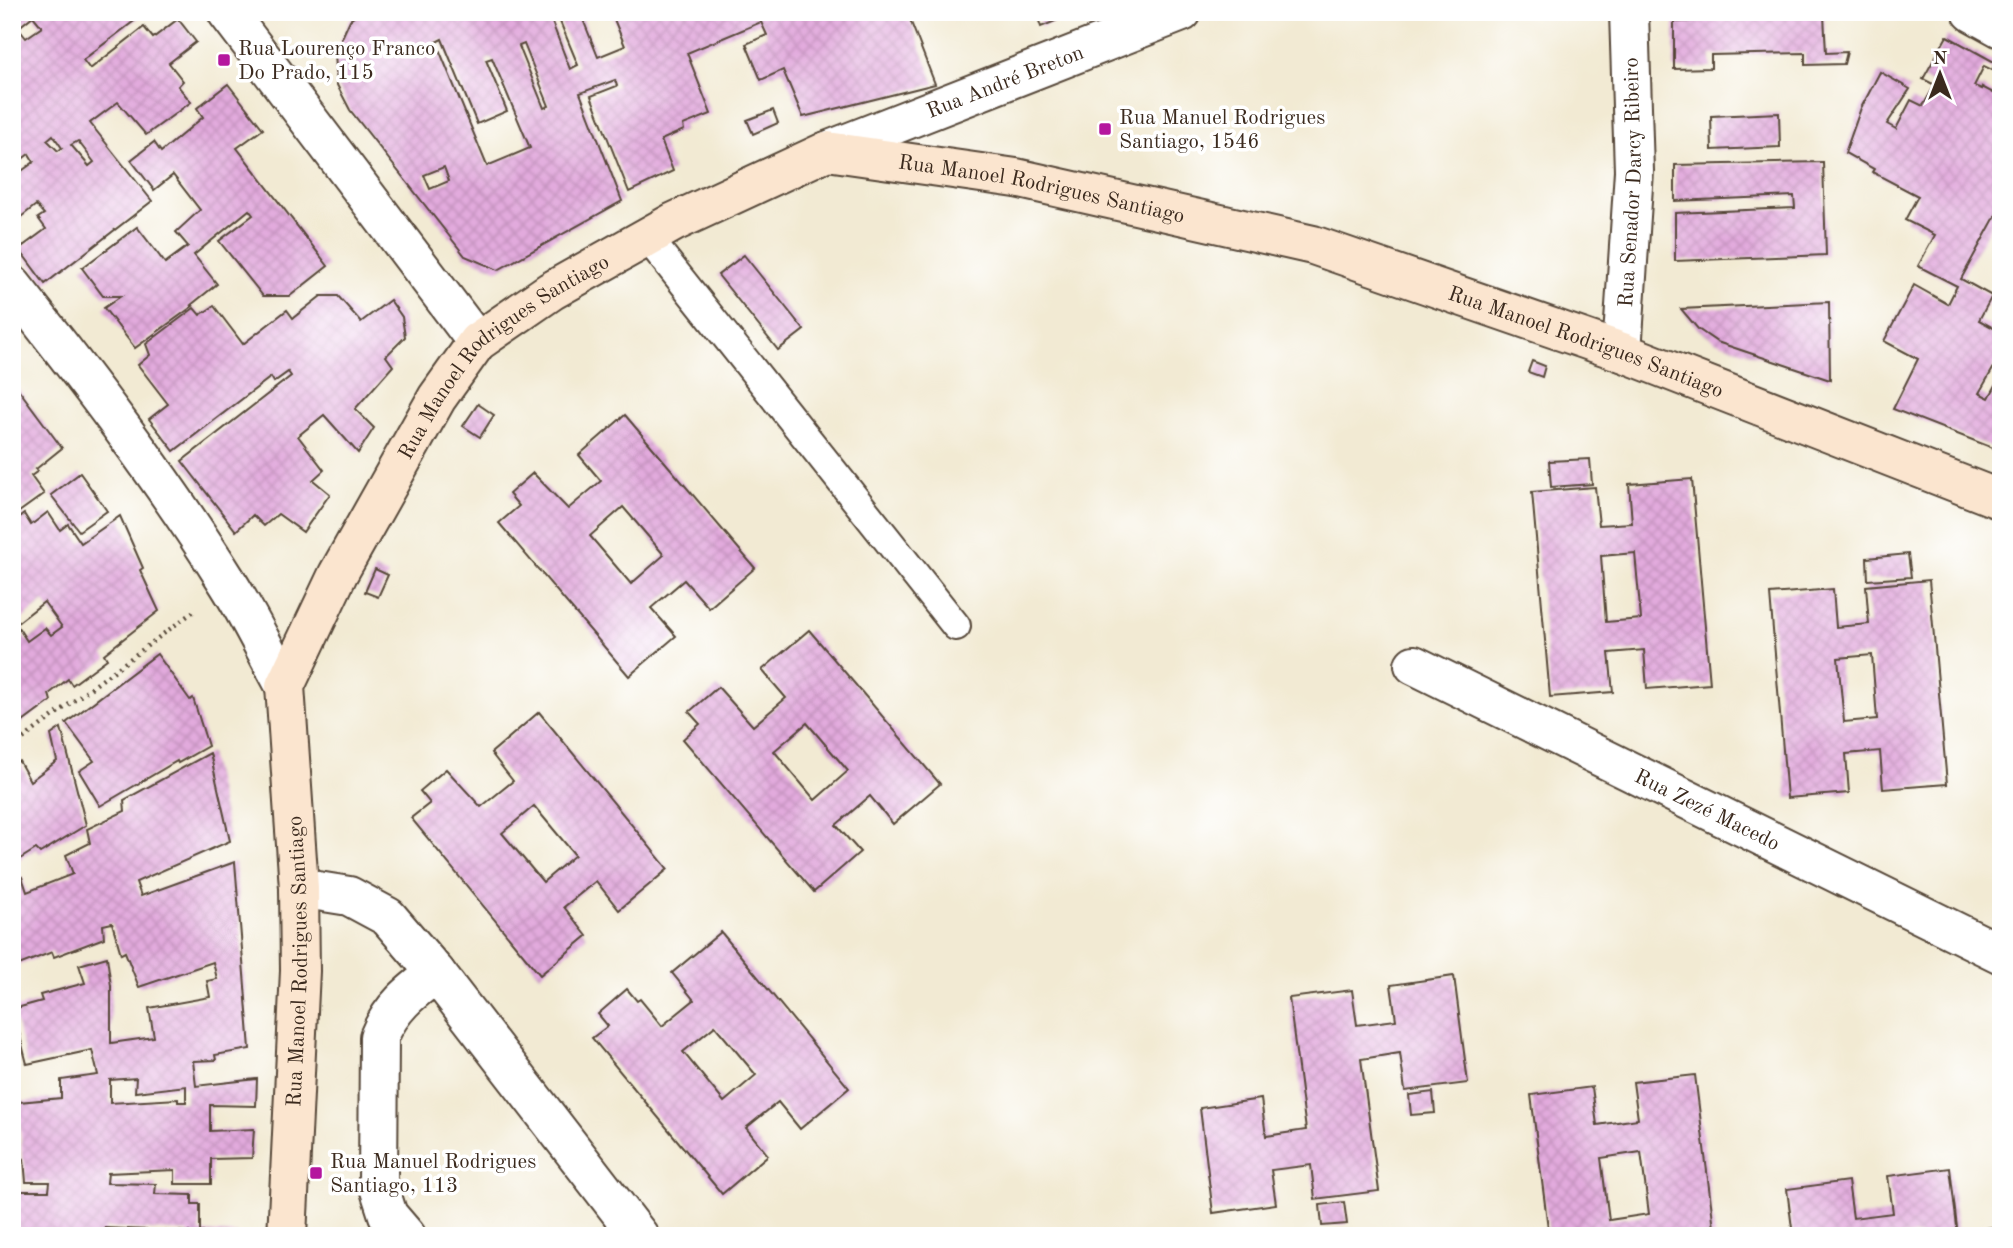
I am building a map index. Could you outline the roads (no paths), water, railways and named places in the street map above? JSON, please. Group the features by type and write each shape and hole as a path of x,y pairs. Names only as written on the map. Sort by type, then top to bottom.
{"main road":[{"name":"Rua Manoel Rodrigues Santiago","path":"287,1236 300,971 299,888 285,686 338,574 437,398 477,342 551,291 674,222 827,151 1016,178 1313,245 1622,352 2001,500"}],"street":[{"path":"228,12 477,342"},
{"name":"Rua André Breton","path":"827,151 1182,12"},
{"name":"Rua Senador Darcy Ribeiro","path":"1622,352 1634,171 1629,12"},
{"path":"1972,12 2001,28"},
{"name":"Rua Manoel Rodrigues Santiago","path":"12,285 100,396 229,585 285,686"},
{"name":"Rua Zezé Macedo","path":"1414,665 2001,954"},
{"path":"299,888 349,896 388,917 436,973 639,1236"},
{"path":"406,1236 388,1215 378,1184 379,1037 386,1019 404,997 436,973"}],"lane":[{"path":"648,237 956,626"}],"place":[{"name":"Rua Lourenço Franco Do Prado, 115","path":"224,60"},
{"name":"Rua Manuel Rodrigues Santiago, 1546","path":"1105,129"},
{"name":"Rua Manuel Rodrigues Santiago, 113","path":"316,1173"}]}
